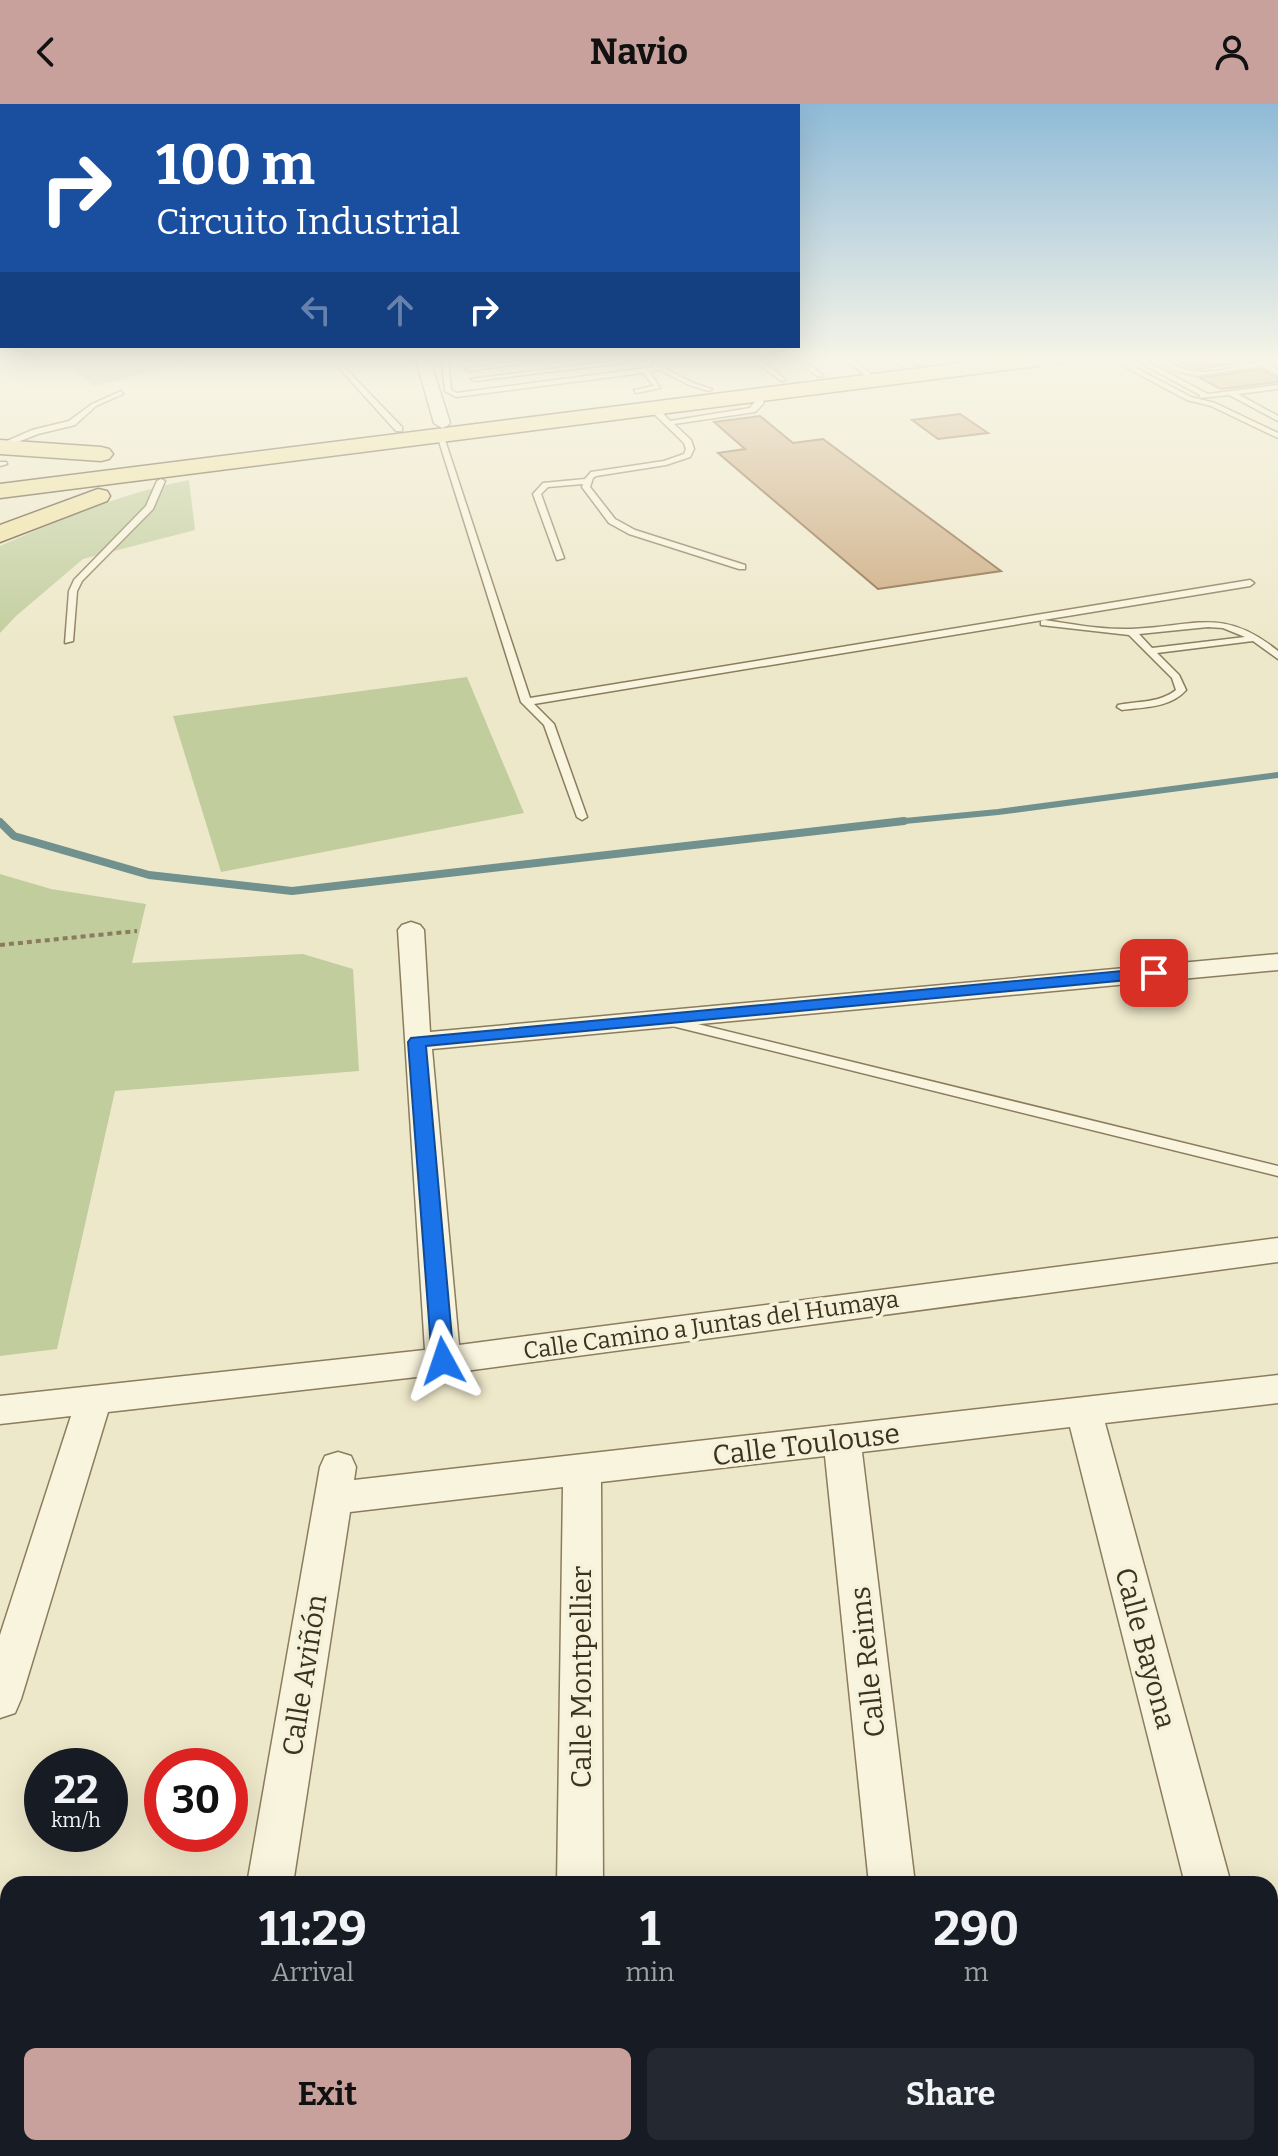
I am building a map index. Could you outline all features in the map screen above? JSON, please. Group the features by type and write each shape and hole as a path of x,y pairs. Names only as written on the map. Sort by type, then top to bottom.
{"main road":[{"path":"0,461 76,456"},
{"path":"0,534 160,471 231,456"},
{"path":"0,491 260,456"},
{"path":"0,461 160,471"}],"street":[{"path":"411,930 443,1361"},
{"path":"417,1042 1278,962"},
{"name":"Calle Camino a Juntas del Humaya","path":"0,1410 443,1361 1278,1250"},
{"name":"Calle Toulouse","path":"336,1482 582,1470 1278,1389"},
{"path":"0,1699 94,1400"},
{"name":"Calle Bayona","path":"1084,1411 1206,1876"},
{"name":"Calle Reims","path":"842,1440 891,1876"},
{"name":"Calle Montpellier","path":"580,1876 582,1470"},
{"name":"Calle Aviñón","path":"271,1876 336,1482"}],"lane":[{"path":"449,456 526,702 549,724 582,817"},
{"path":"685,456 682,459 603,471 594,474 586,487 612,521 632,532 742,567"},
{"path":"68,641 73,591 78,580 150,507 160,471"},
{"path":"560,558 537,494 546,485 587,481"},
{"path":"526,702 1250,583"},
{"path":"1024,621 1131,632 1203,622 1241,629 1278,656"},
{"path":"1122,707 1160,701 1178,695 1181,690 1176,677 1131,632"},
{"path":"1150,651 1256,638"},
{"path":"659,1018 1278,1171"}],"path":[{"path":"0,945 137,931"}],"green space":[{"path":"189,480 195,530 83,559 0,633 0,546 116,499"},
{"path":"467,677 524,813 221,872 173,716"},
{"path":"0,874 51,889 146,904 132,963 303,954 353,969 359,1071 115,1091 57,1349 0,1356"}],"building":[{"path":"721,456 846,456 1001,571 878,589"}],"waterway":[{"path":"900,821 998,812 1278,775"},
{"path":"0,822 14,836 149,875 292,891 900,821"},
{"path":"884,823 900,821"}],"route":[{"path":"443,1361 417,1042 1154,973"}]}
